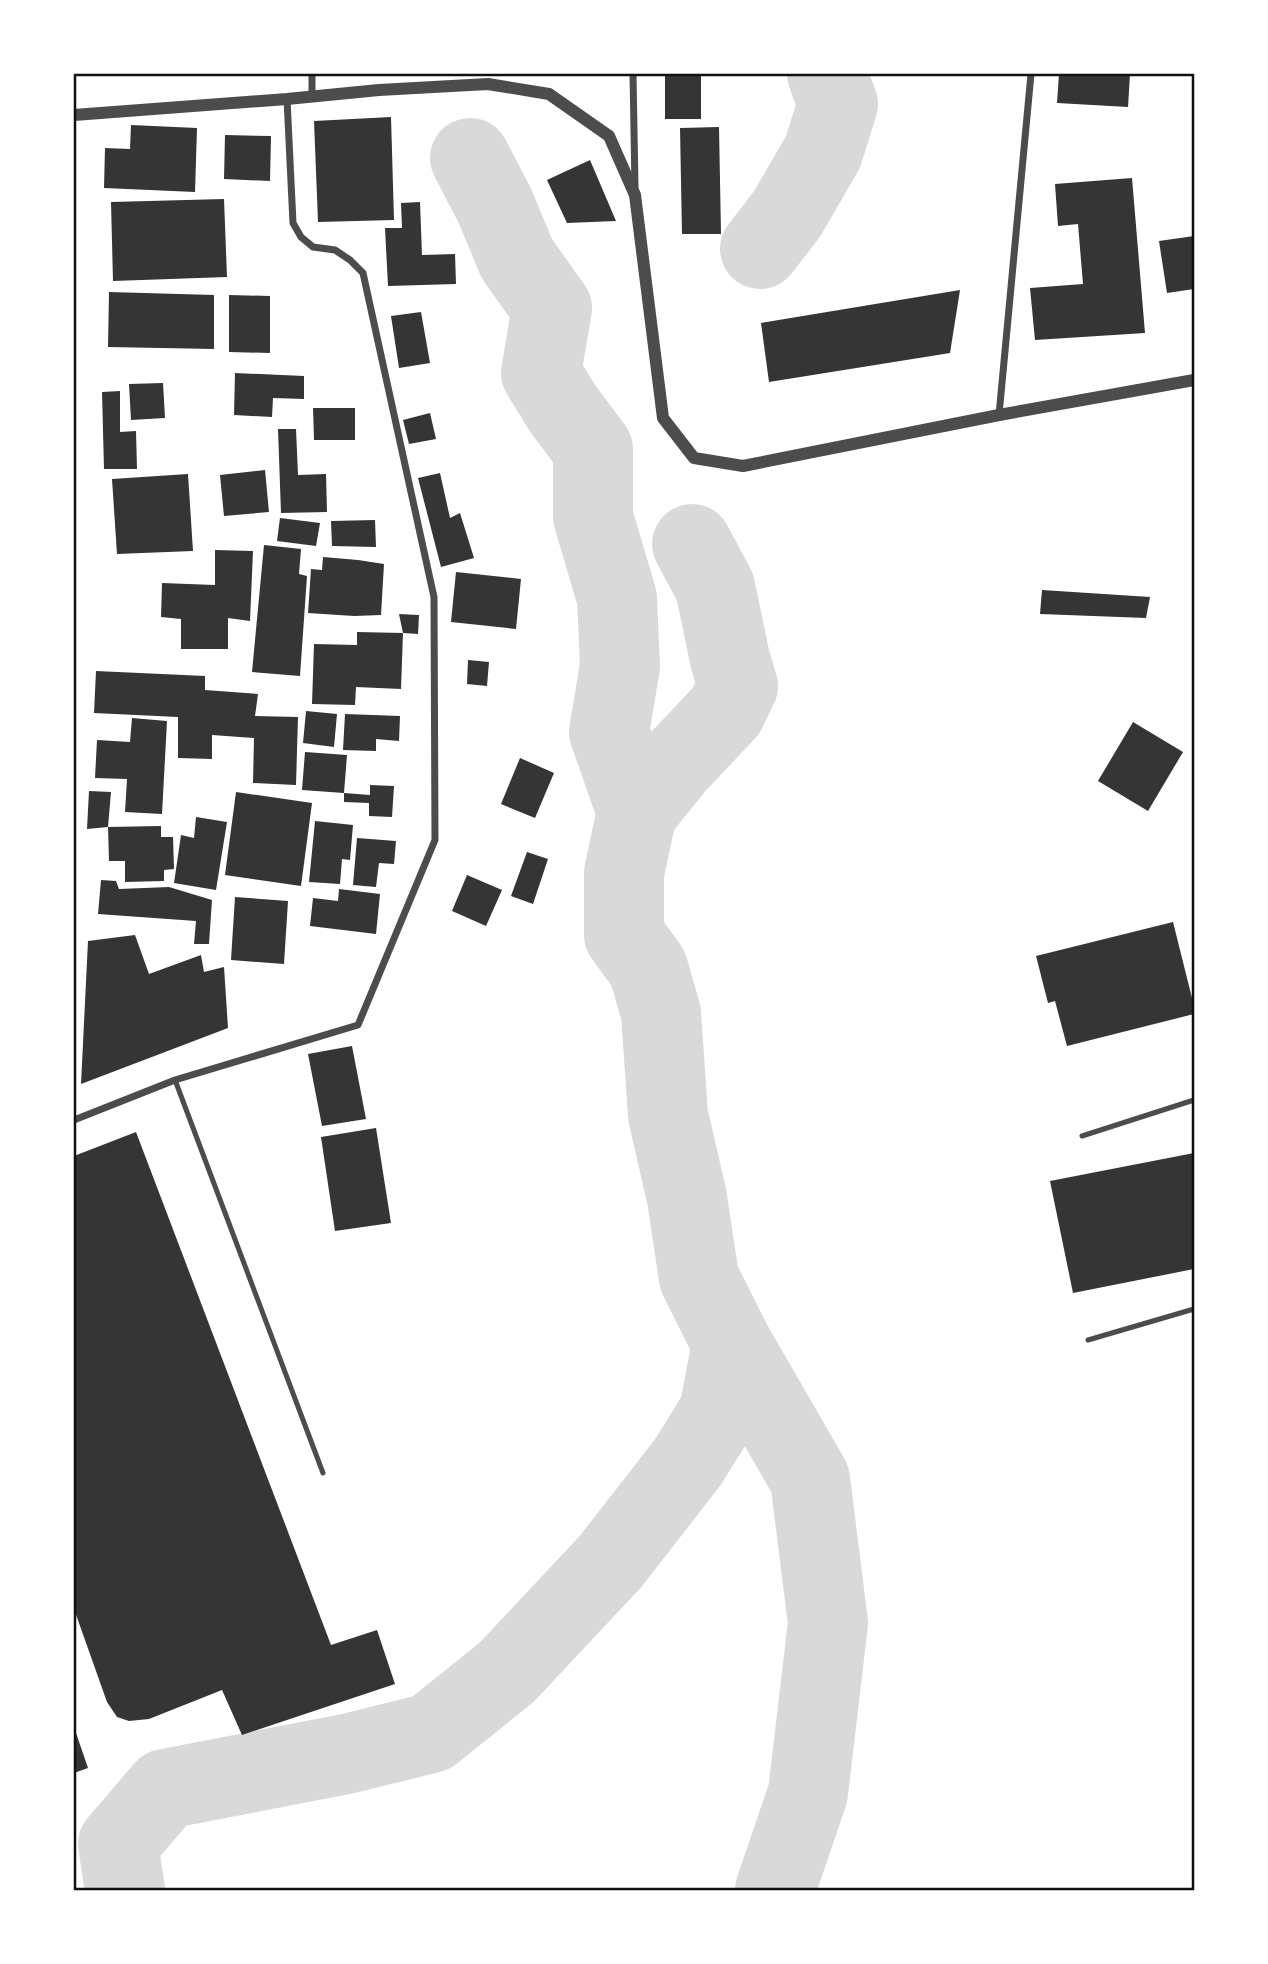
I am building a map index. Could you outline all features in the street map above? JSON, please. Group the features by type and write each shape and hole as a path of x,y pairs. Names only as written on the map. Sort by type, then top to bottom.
{"street":[{"path":"312,74 312,97"},
{"path":"633,74 635,195 663,418 694,458 743,466 999,415 1195,380"},
{"path":"999,415 1031,74"},
{"path":"74,115 379,90 488,84 549,94 609,136 635,195"},
{"path":"74,1120 175,1080 358,1026 435,840 434,597 363,273 335,250 313,247 301,237 293,223 287,99"}],"lane":[{"path":"175,1080 323,1473"},
{"path":"1082,1136 1195,1100"},
{"path":"1088,1340 1195,1309"}],"building":[{"path":"665,74 701,74 701,119 665,119"},
{"path":"1059,74 1130,74 1128,107 1057,103"},
{"path":"391,117 394,220 318,222 314,121"},
{"path":"131,125 197,128 195,192 104,188 105,148 130,149"},
{"path":"719,127 721,234 682,234 680,128"},
{"path":"225,135 271,136 270,181 224,179"},
{"path":"590,160 616,221 567,223 547,180"},
{"path":"1132,178 1145,333 1035,340 1030,288 1083,284 1078,224 1058,226 1055,184"},
{"path":"224,199 227,277 113,281 111,202"},
{"path":"420,202 422,255 455,254 456,284 388,286 385,228 402,228 401,203"},
{"path":"1194,236 1194,289 1167,293 1159,241"},
{"path":"960,290 950,353 769,382 761,323"},
{"path":"109,292 214,295 214,349 108,347"},
{"path":"229,295 270,296 270,353 229,352"},
{"path":"421,312 430,363 399,368 391,316"},
{"path":"235,373 304,376 304,399 273,398 272,417 234,415"},
{"path":"163,383 165,418 131,420 129,384"},
{"path":"120,391 120,432 136,431 137,469 104,469 102,392"},
{"path":"313,408 355,408 355,440 314,440"},
{"path":"430,413 436,439 409,444 403,420"},
{"path":"278,429 296,429 298,475 326,474 327,512 281,513"},
{"path":"265,470 269,512 224,516 220,475"},
{"path":"440,473 450,518 460,513 474,558 441,567 418,478"},
{"path":"188,474 193,551 117,554 112,479"},
{"path":"280,518 320,523 316,546 277,541"},
{"path":"375,520 376,547 332,546 331,521"},
{"path":"264,545 301,549 299,574 307,576 300,676 252,672"},
{"path":"215,550 253,551 250,621 228,618 228,649 181,649 181,619 161,617 162,583 215,585"},
{"path":"323,557 384,564 381,615 308,613 311,569 322,570"},
{"path":"456,572 521,579 516,629 451,622"},
{"path":"1042,590 1150,597 1146,618 1040,614"},
{"path":"399,614 419,615 418,634 403,633"},
{"path":"357,632 403,633 401,689 356,687 355,705 312,704 314,644 357,645"},
{"path":"468,660 489,662 487,686 467,684"},
{"path":"96,671 205,676 205,690 258,694 255,716 298,717 296,785 253,783 254,738 212,735 212,759 178,758 178,717 94,713"},
{"path":"306,711 337,714 334,747 303,743"},
{"path":"345,714 400,716 399,741 376,739 376,751 343,750"},
{"path":"132,718 167,721 162,814 125,812 127,779 95,778 97,740 130,742"},
{"path":"1133,722 1183,752 1148,811 1098,781"},
{"path":"305,752 347,755 344,793 302,790"},
{"path":"520,758 554,773 535,818 501,804"},
{"path":"370,785 394,786 392,817 369,816 369,803 344,802 344,793 370,795"},
{"path":"89,791 111,792 108,827 87,829"},
{"path":"236,792 312,803 301,886 225,875"},
{"path":"196,817 227,822 216,890 174,883 181,835 194,838"},
{"path":"315,821 353,825 350,860 342,859 340,884 309,882"},
{"path":"161,826 161,837 173,837 174,869 164,870 164,881 125,882 125,861 109,861 108,827"},
{"path":"357,838 396,841 394,864 379,863 376,887 353,885"},
{"path":"527,852 548,859 533,904 511,896"},
{"path":"467,875 502,890 486,926 452,911"},
{"path":"101,880 116,881 119,889 169,887 212,900 209,944 194,944 196,921 98,914"},
{"path":"339,889 380,894 376,934 310,926 313,898 338,901"},
{"path":"235,897 288,901 284,964 231,960"},
{"path":"1173,922 1194,1014 1067,1046 1055,1001 1048,1003 1036,956"},
{"path":"135,935 149,974 201,955 204,972 224,967 228,1028 81,1084 88,941"},
{"path":"352,1046 366,1119 322,1126 308,1054"},
{"path":"376,1128 391,1223 335,1231 321,1137"},
{"path":"136,1132 331,1645 377,1630 395,1684 242,1735 222,1690 149,1719 129,1721 117,1717 107,1702 74,1609 74,1156"},
{"path":"1194,1153 1194,1269 1073,1293 1050,1181"},
{"path":"74,1727 88,1768 74,1773"}],"waterway":[{"path":"760,249 787,214 823,152 838,104 827,74"},
{"path":"470,158 495,206 517,259 552,308 541,373 563,409 593,449 593,517 617,598 620,666 609,732 637,812"},
{"path":"692,544 715,587 738,686 726,711 675,765 637,812 624,873 624,935 648,968 661,1013 668,1115 687,1198 699,1278 732,1344 810,1479 828,1623 808,1793 775,1890"},
{"path":"125,1890 118,1844 165,1789 346,1754 431,1733 507,1672 611,1561 688,1462 719,1412 732,1344"}]}
